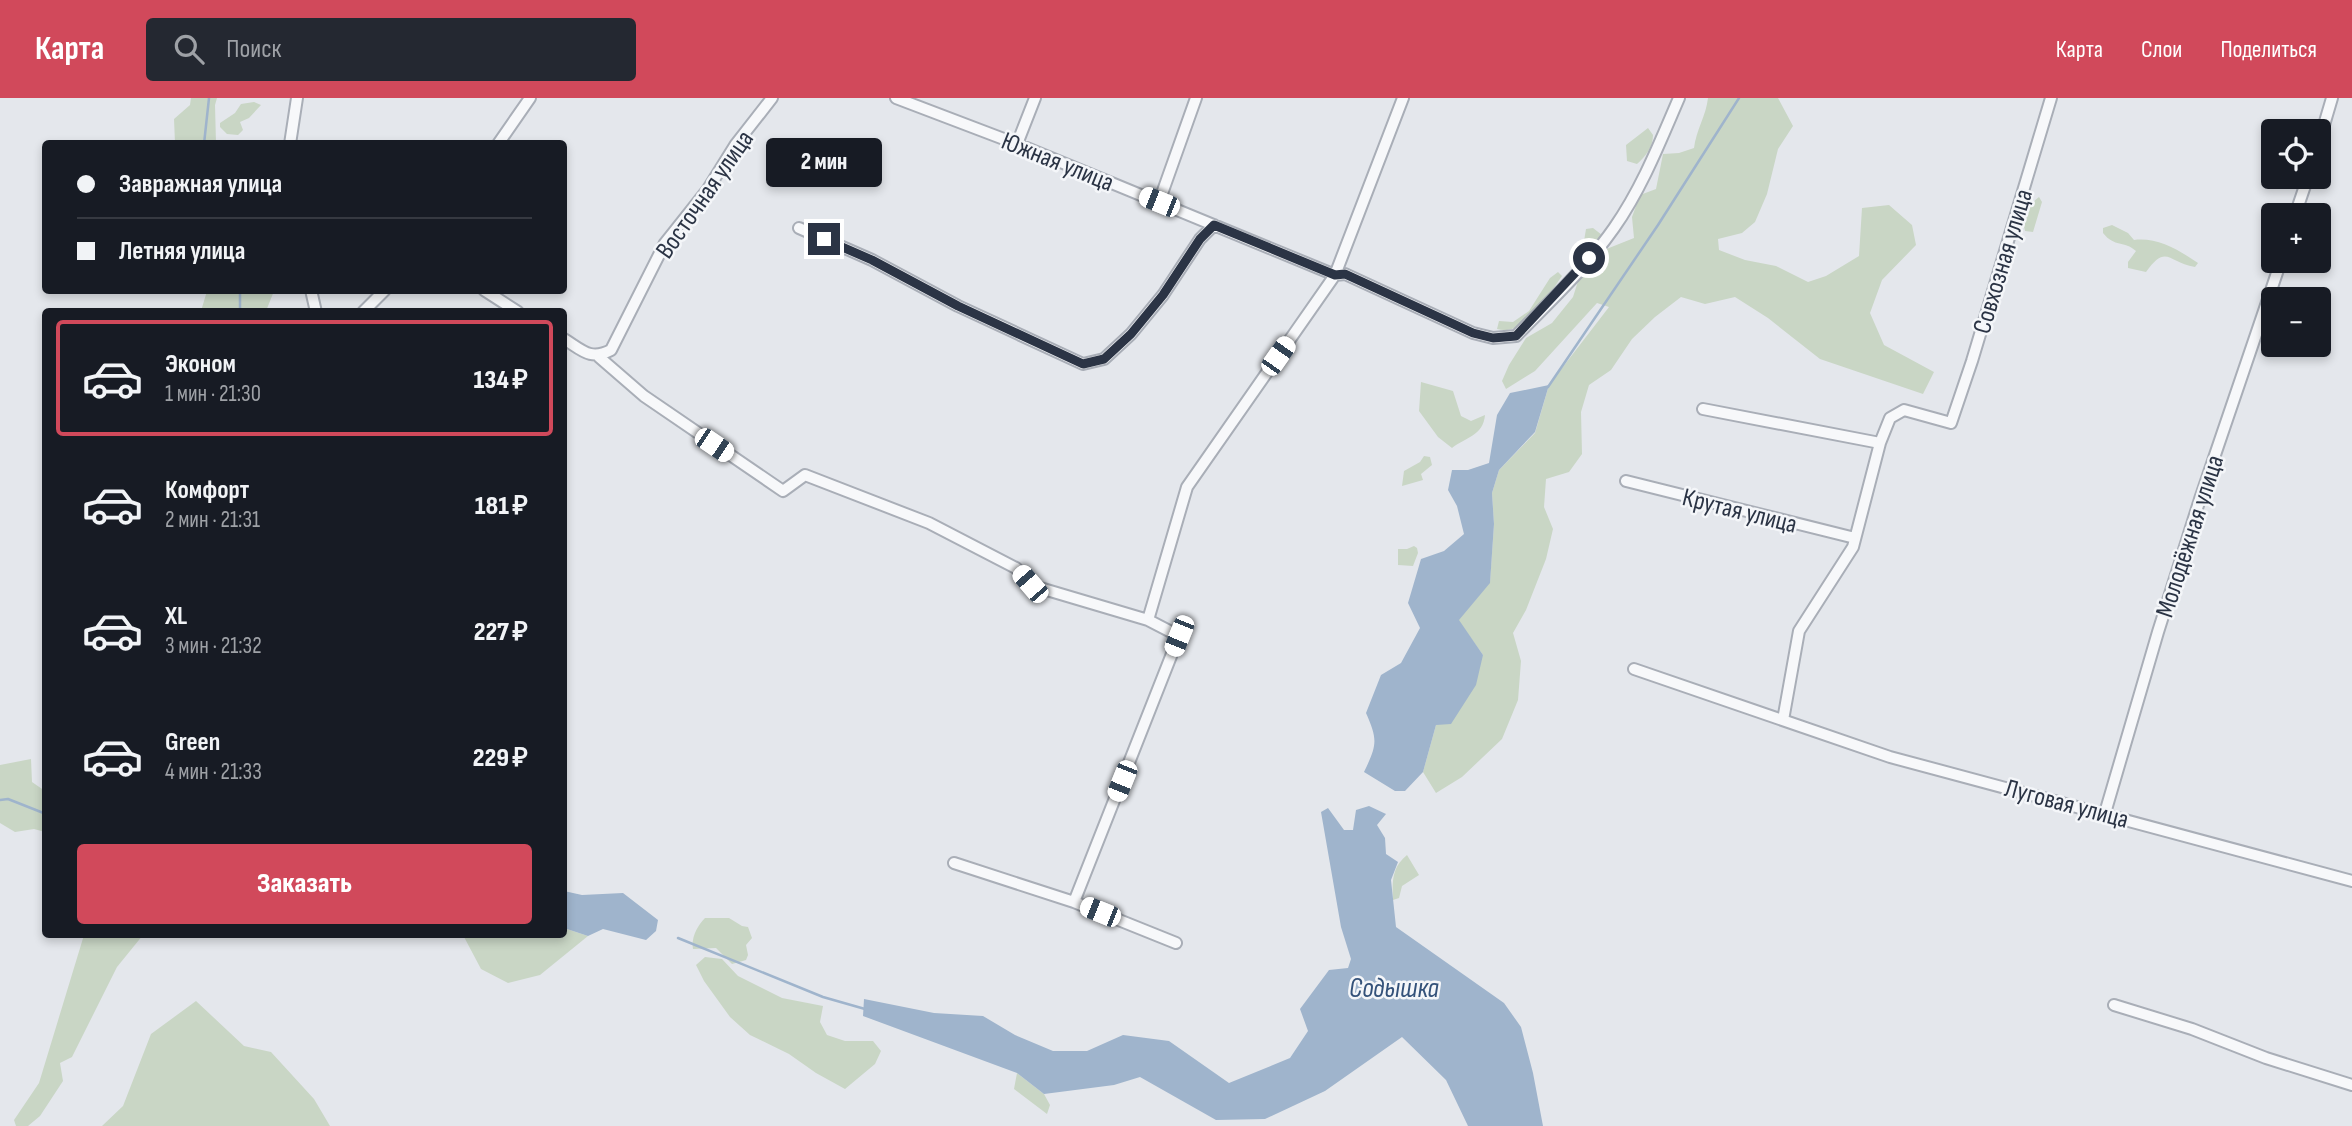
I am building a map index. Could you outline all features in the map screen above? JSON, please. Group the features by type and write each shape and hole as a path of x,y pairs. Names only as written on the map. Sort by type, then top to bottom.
{"street":[{"path":"291,140 297,98"},
{"path":"501,140 530,98"},
{"name":"Восточная улица","path":"595,356 611,350 666,243 772,98"},
{"name":"Южная улица","path":"896,98 1017,144 1335,275 1345,274 1473,333 1493,338 1516,336 1577,274 1614,228 1651,164 1679,98"},
{"path":"1017,144 1035,98"},
{"path":"1159,202 1196,98"},
{"path":"1148,620 1187,487 1335,275 1403,98"},
{"name":"Совхозная улица","path":"1880,443 1890,418 1904,410 1951,423 2051,98"},
{"path":"2326,119 2332,98"},
{"path":"799,228 872,260 958,306 1083,364 1104,359 1131,334 1163,295 1200,239 1214,225"},
{"name":"Молодёжная улица","path":"2105,813 2200,499 2277,273"},
{"path":"367,308 381,294"},
{"path":"490,294 512,308"},
{"path":"567,341 595,356 644,396 783,491 805,475 929,523 1016,568 1030,584 1148,620 1179,636 1074,902"},
{"path":"1703,409 1880,443 1853,547 1799,631 1783,720"},
{"name":"Крутая улица","path":"1626,481 1855,538"},
{"name":"Луговая улица","path":"1634,669 1890,757 2352,881"},
{"path":"954,863 1074,902 1176,943"},
{"path":"2114,1004 2192,1029 2266,1058 2352,1085"}],"green space":[{"path":"191,98 217,98 216,140 175,140 174,119 190,105"},
{"path":"1708,98 1778,98 1793,126 1778,149 1767,194 1755,222 1742,233 1718,239 1719,250 1745,260 1776,266 1808,282 1826,276 1859,256 1862,208 1889,205 1912,225 1916,245 1882,280 1870,313 1884,345 1934,372 1923,394 1820,359 1768,318 1735,297 1705,304 1681,297 1655,317 1632,339 1611,370 1589,385 1581,412 1582,454 1569,472 1546,479 1544,507 1553,529 1546,559 1526,610 1513,633 1521,661 1518,700 1502,739 1462,777 1436,793 1423,772 1436,725 1483,655 1458,620 1490,582 1494,524 1492,493 1499,470 1535,433 1549,385 1609,307 1597,303 1535,371 1506,389 1502,381 1526,338 1552,323 1573,297 1579,278 1599,252 1634,238 1632,217 1640,195 1656,189 1663,154 1694,148"},
{"path":"254,102 261,105 249,118 240,122 243,130 238,135 227,134 220,127 220,123 235,113 241,104"},
{"path":"1648,128 1653,135 1648,151 1637,164 1627,161 1626,145"},
{"path":"2039,197 2042,202 2033,232 2025,231 2026,212"},
{"path":"2112,225 2128,233 2134,240 2151,240 2175,249 2198,263 2195,267 2164,257 2153,263 2146,272 2128,268 2128,262 2136,251 2107,238 2103,228"},
{"path":"1593,228 1602,235 1586,251 1580,263 1571,261 1571,255 1584,241 1586,229"},
{"path":"1558,272 1562,276 1535,313 1517,327 1497,329 1499,321 1513,322 1529,311 1550,278"},
{"path":"206,294 273,294 267,308 202,308"},
{"path":"1421,382 1453,391 1461,416 1471,421 1485,415 1477,432 1452,448 1438,437 1419,411"},
{"path":"1424,456 1430,457 1432,465 1421,474 1423,480 1402,486 1404,471 1420,462"},
{"path":"1414,546 1418,553 1413,566 1398,565 1398,549"},
{"path":"31,759 32,782 42,789 42,831 34,829 15,832 0,823 0,765"},
{"path":"1407,855 1419,875 1402,886 1399,898 1393,900 1394,875 1398,864"},
{"path":"705,918 729,918 748,927 752,938 746,945 746,960 732,964 716,948 693,949 695,932"},
{"path":"567,929 588,936 540,975 508,983 481,969 465,938 567,938"},
{"path":"83,938 141,938 117,967 72,1057 60,1063 63,1081 40,1116 28,1126 16,1126 14,1120 39,1083"},
{"path":"705,957 722,959 738,976 782,998 823,1006 820,1022 827,1035 845,1041 873,1041 881,1051 875,1064 845,1089 789,1054 750,1035 730,1017 704,981 696,965"},
{"path":"196,1001 244,1046 271,1052 314,1099 330,1126 102,1126 123,1106 151,1034"},
{"path":"1017,1073 1044,1094 1050,1105 1047,1114 1014,1089"}],"water":[{"path":"1549,385 1535,432 1499,470 1492,493 1494,524 1490,583 1459,620 1483,655 1476,685 1451,724 1436,725 1423,772 1405,791 1395,791 1364,772 1374,742 1373,730 1366,713 1381,675 1401,663 1420,628 1408,603 1421,559 1444,551 1464,534 1457,506 1448,490 1452,470 1468,470 1489,463 1497,415 1510,393"},
{"name":"Содышка","path":"1369,806 1386,814 1377,825 1385,838 1386,854 1398,862 1391,880 1396,927 1504,1003 1521,1027 1543,1126 1468,1126 1446,1080 1402,1037 1325,1091 1265,1119 1216,1120 1140,1077 1114,1085 1044,1094 1017,1073 863,1016 864,999 934,1013 983,1016 1015,1035 1053,1051 1087,1051 1123,1035 1169,1041 1229,1083 1290,1058 1308,1031 1300,1009 1329,970 1348,968 1351,959 1341,927 1321,812 1328,808 1344,830 1353,830 1356,810"},
{"path":"567,892 582,895 623,893 658,920 656,931 646,940 603,929 588,936 567,929"}],"waterway":[{"path":"204,140 209,98"},
{"path":"1548,387 1658,225 1739,98"},
{"path":"240,294 240,308"},
{"path":"0,800 8,799 42,812"},
{"path":"678,938 823,997 865,1009"}],"route":[{"path":"824,239 1083,364 1104,359 1131,334 1163,295 1200,239 1214,225 1335,275 1345,274 1473,333 1493,338 1516,336 1577,274 1589,258"}]}
